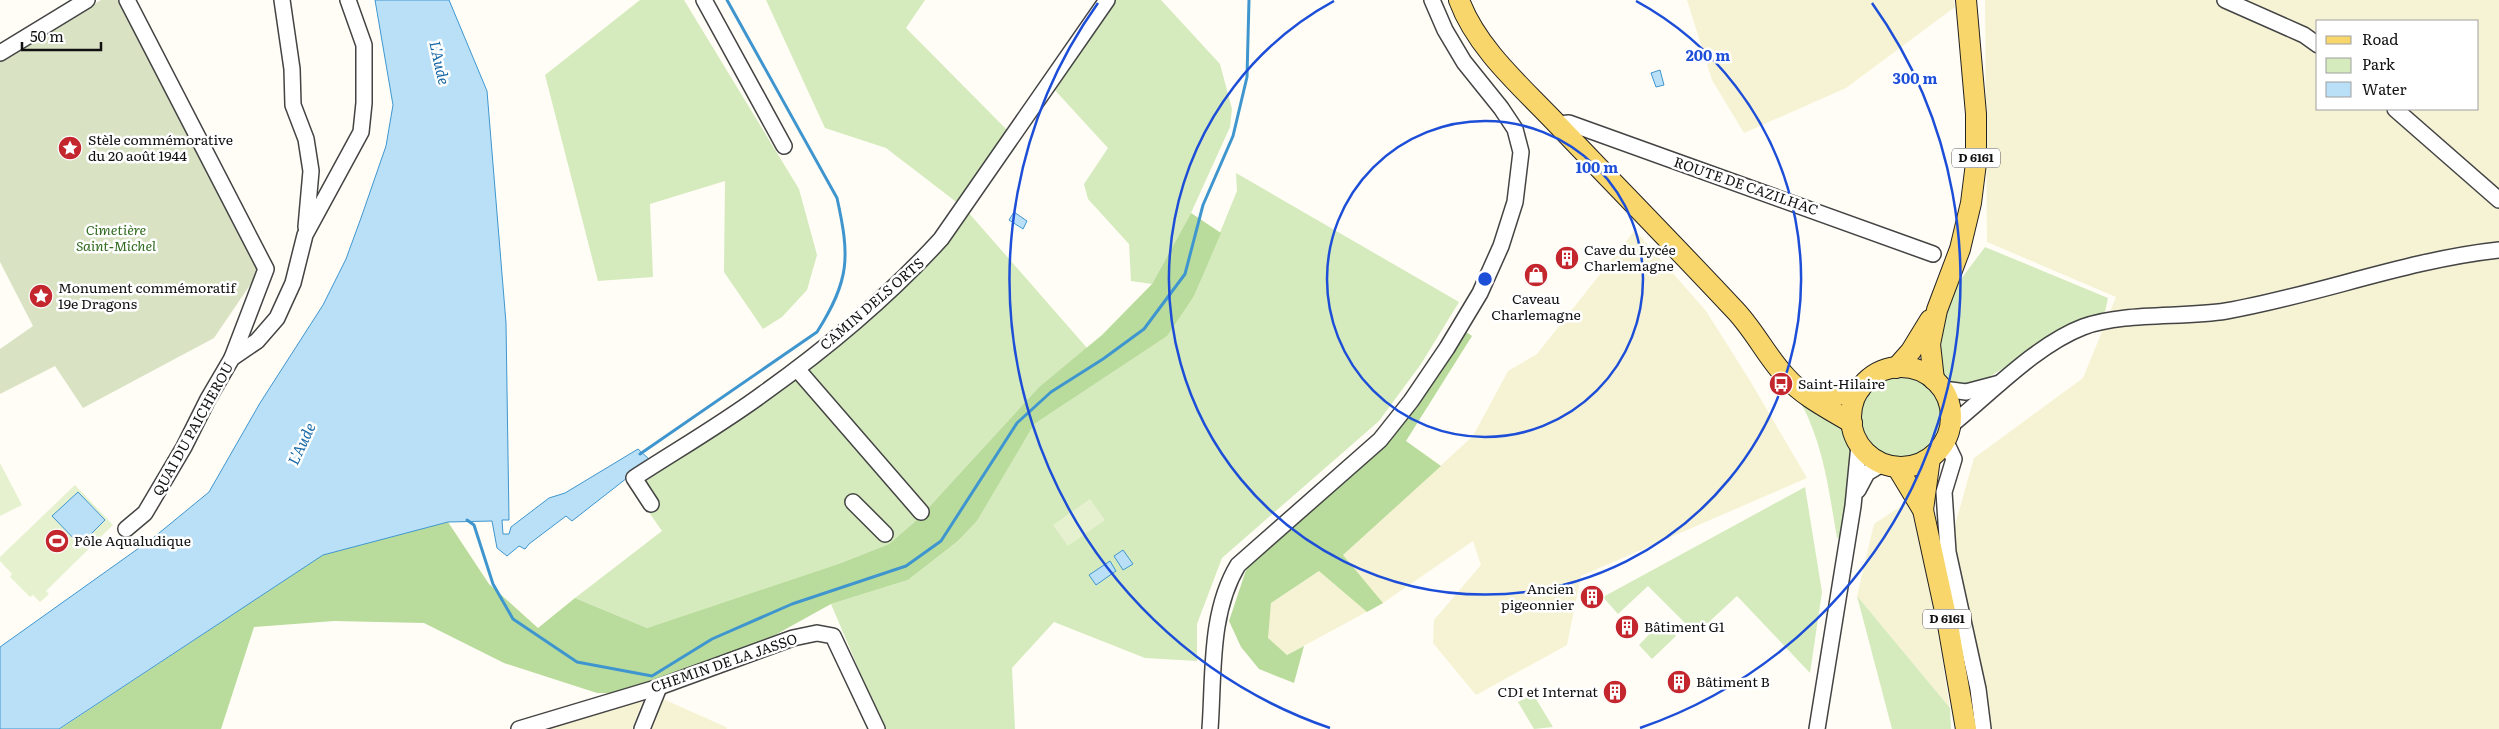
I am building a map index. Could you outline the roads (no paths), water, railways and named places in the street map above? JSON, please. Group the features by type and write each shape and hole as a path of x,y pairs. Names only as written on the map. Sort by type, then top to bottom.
{"main road":[{"path":"1459,0 1465,16 1488,50 1735,309 1756,334 1786,377 1806,395 1852,422"},
{"name":"D 6161","path":"1896,368 1911,352 1937,310 1960,249 1971,203 1976,162 1976,114 1966,0"},
{"name":"D 6161","path":"1937,310 1930,354 1938,385"},
{"path":"1886,369 1915,369 1938,385 1950,405 1948,433 1930,458 1912,466 1889,465 1868,455 1860,445 1852,422 1852,406 1860,389 1874,375 1886,369"},
{"path":"1806,395 1831,397 1860,389"},
{"name":"D 6161","path":"1930,458 1923,510 1947,616 1966,729"},
{"name":"D 6161","path":"1889,465 1923,510"}],"street":[{"path":"0,52 87,0"},
{"path":"127,0 266,269 232,358"},
{"path":"282,0 292,69 293,105 306,139 311,171 305,235"},
{"name":"QUAI DU PAICHEROU","path":"126,529 145,513 184,447 208,399 232,358 257,341 277,318 293,283 305,235 360,132 365,69 364,45 348,0"},
{"path":"704,0 784,146"},
{"name":"CAMIN DELS ORTS","path":"651,504 634,478 762,395 797,369 909,274 941,239 1107,0"},
{"path":"1210,729 1220,605 1229,580 1238,565 1380,440 1412,401 1447,348 1480,293 1502,246 1515,202 1521,152 1514,129 1502,108 1464,62 1445,30 1432,0"},
{"path":"2225,0 2304,35 2316,44"},
{"path":"2395,110 2499,200"},
{"name":"ROUTE DE CAZILHAC","path":"1558,124 1570,123 1933,254"},
{"path":"311,171 316,178 328,181 335,177"},
{"path":"1983,729 1978,689 1948,552 1944,492 1954,459 1948,433 2001,382 2043,349 2082,327 2104,321 2224,311 2277,300 2415,264 2499,250"},
{"path":"797,369 921,512"},
{"path":"1938,385 1966,392 2001,382"},
{"path":"1817,729 1853,506 1860,445"},
{"path":"1853,506 1861,482 1868,473 1889,465"},
{"path":"853,502 885,534"},
{"name":"CHEMIN DE LA JASSO","path":"519,729 659,686 793,638 816,633 833,636 877,729"},
{"path":"642,729 659,686"}],"water":[{"name":"L'Aude","path":"375,0 449,0 487,91 506,323 509,520 502,520 503,534 509,534 511,527 549,498 565,493 638,449 650,460 572,521 566,516 525,549 519,546 507,556 497,548 492,521 448,522 323,555 59,729 0,729 0,647 153,538 209,492 260,403 323,305 346,259 361,218 386,146 393,105"},
{"path":"1660,70 1664,85 1656,87 1651,73"},
{"path":"1014,212 1027,221 1023,229 1009,220"},
{"path":"78,492 105,520 80,545 52,516"},
{"path":"1123,550 1133,564 1123,570 1114,556"},
{"path":"1110,561 1116,571 1096,585 1089,575"}],"waterway":[{"path":"640,454 817,332 836,297 844,268 844,237 837,198 727,0"},
{"path":"467,520 474,525 493,584 513,619 577,662 652,676 712,639 792,604 906,566 941,541 1017,423 1051,392 1103,359 1144,329 1185,274 1203,205 1233,136 1247,77 1249,0"}],"place":[{"name":"Stèle commémorative du 20 août 1944","path":"70,148"},
{"name":"Cave du Lycée Charlemagne","path":"1567,258"},
{"name":"Caveau Charlemagne","path":"1536,275"},
{"name":"Monument commémoratif 19e Dragons","path":"41,296"},
{"name":"Saint-Hilaire","path":"1781,384"},
{"name":"Pôle Aqualudique","path":"57,541"},
{"name":"Ancien pigeonnier","path":"1592,597"},
{"name":"Bâtiment G1","path":"1627,627"},
{"name":"Bâtiment B","path":"1679,682"},
{"name":"CDI et Internat","path":"1615,692"}],"park label":[{"name":"Cimetière Saint-Michel","path":"116,238"}]}
